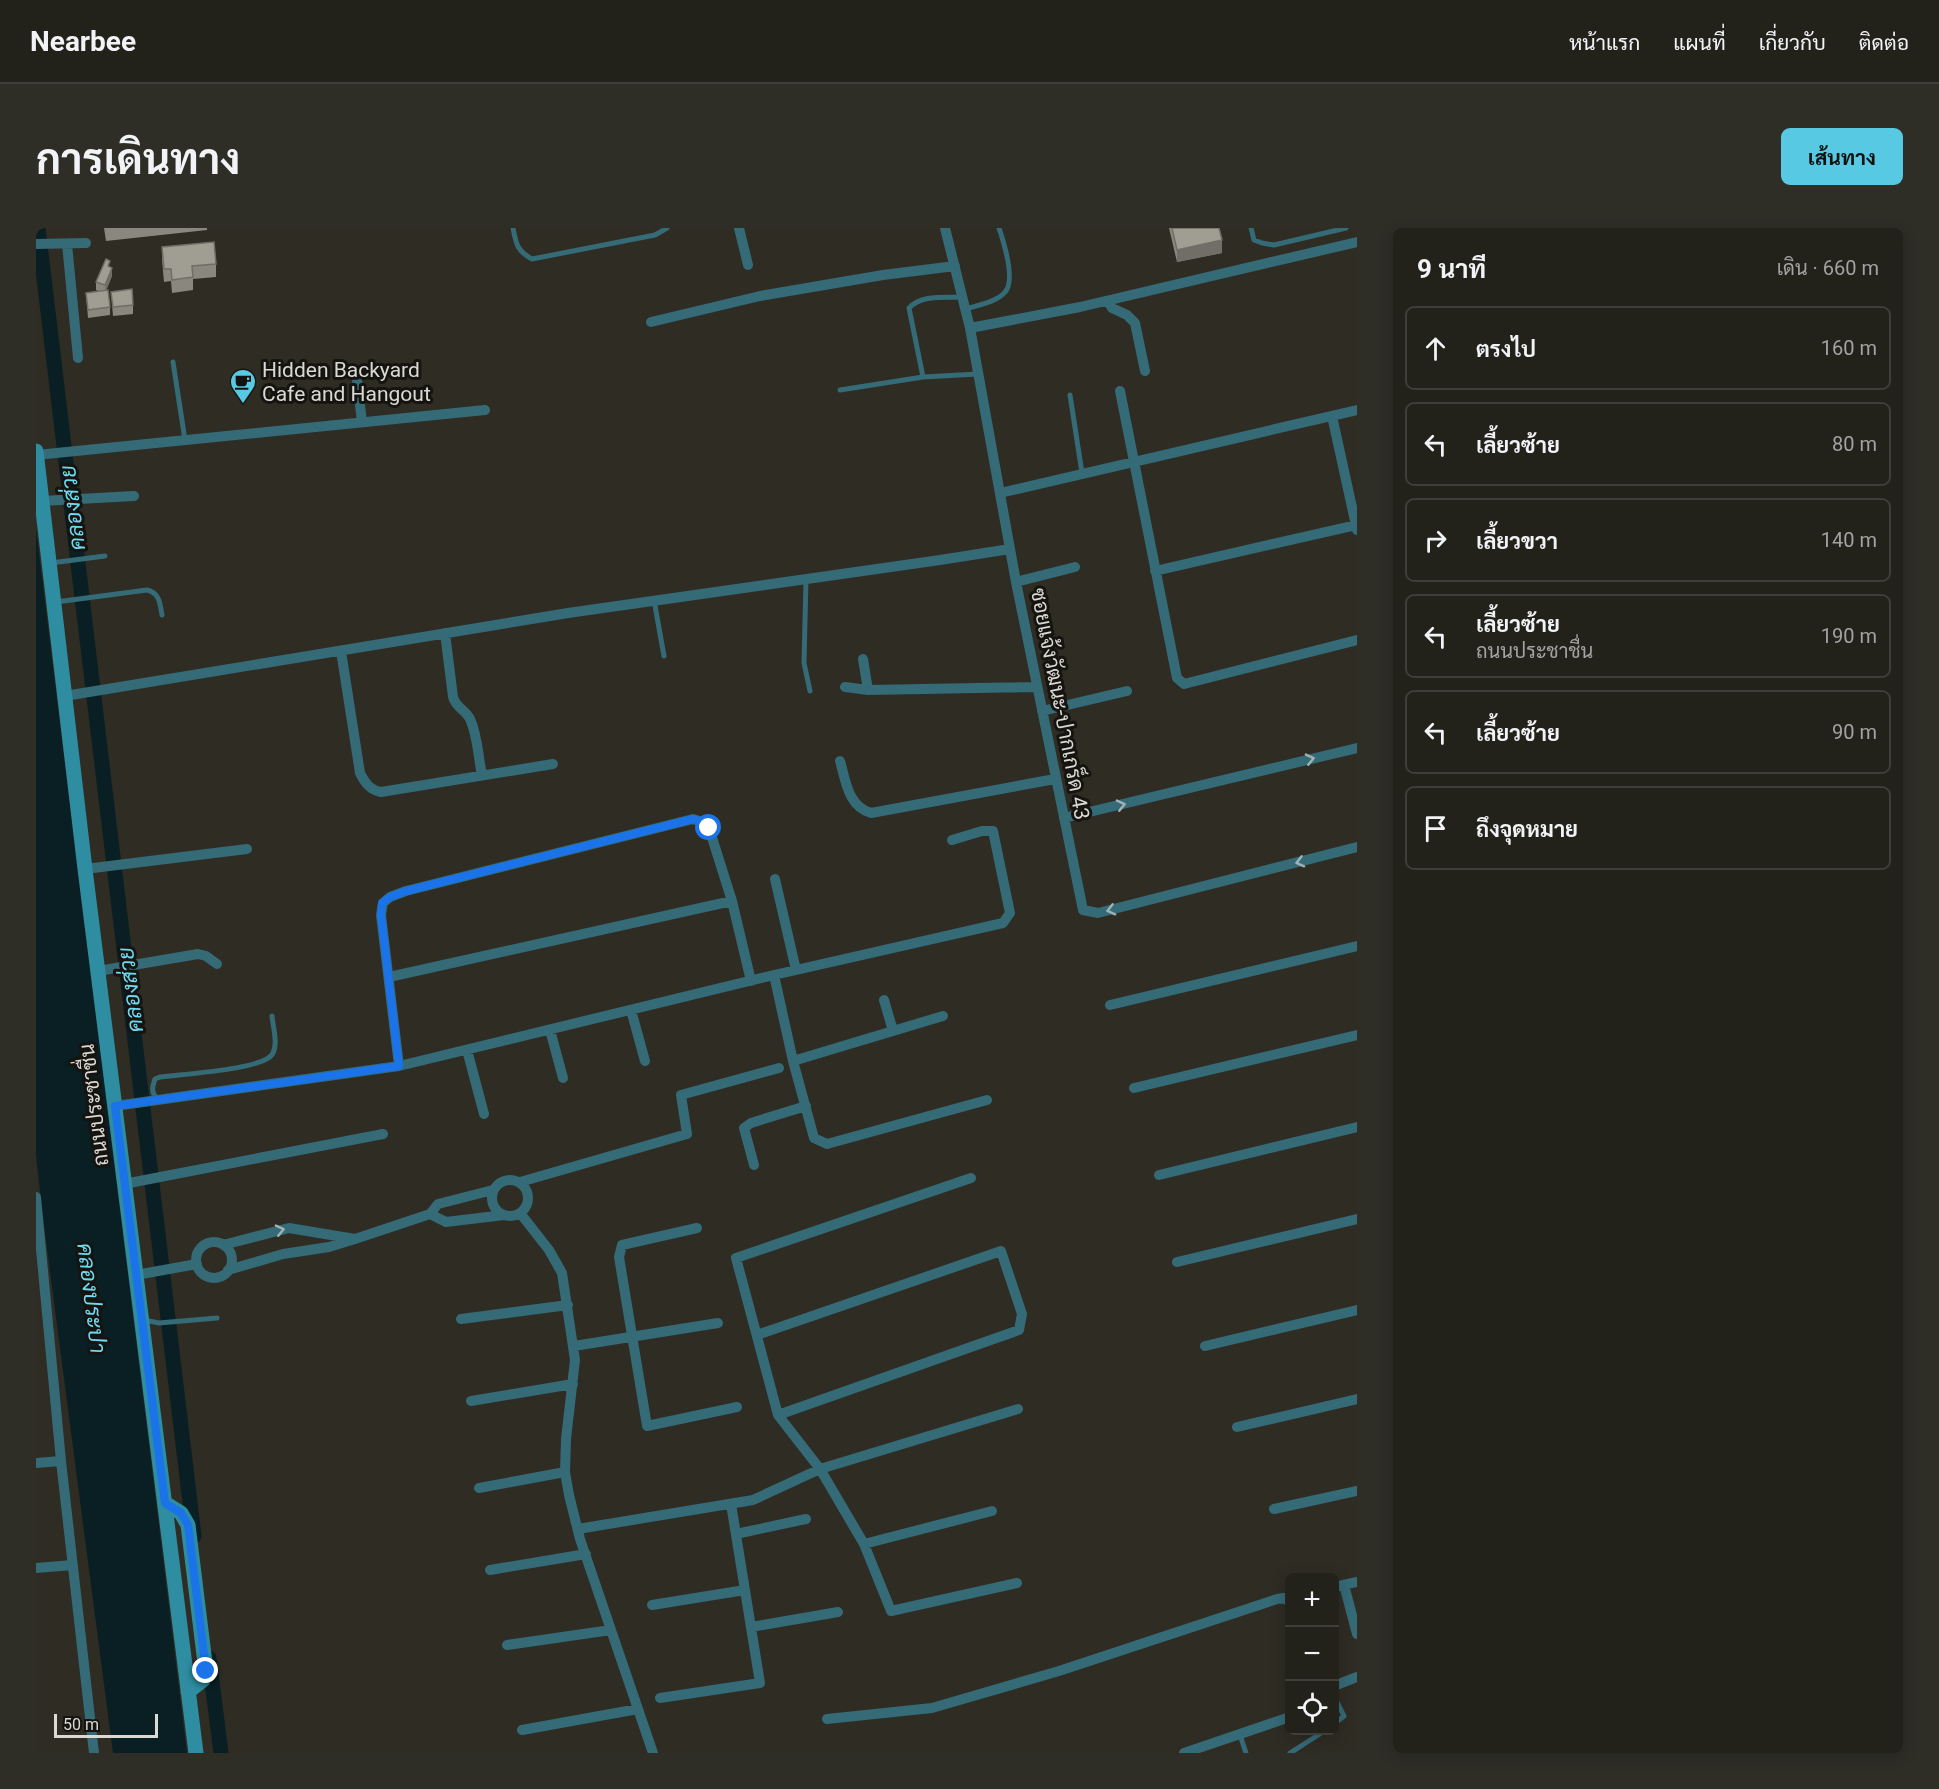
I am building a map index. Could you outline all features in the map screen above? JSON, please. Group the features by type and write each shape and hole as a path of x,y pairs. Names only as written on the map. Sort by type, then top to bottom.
{"street":[{"path":"739,228 748,265"},
{"name":"ซอยแจ้งวัฒนะ-ปากเกร็ด 43","path":"945,228 970,328 1016,582 1083,910 1098,913 1357,847"},
{"path":"970,328 1108,301 1357,242"},
{"path":"36,244 86,243"},
{"path":"67,244 78,358"},
{"path":"651,322 760,296 955,266"},
{"path":"1108,301 1112,308 1127,315 1135,323 1145,371"},
{"path":"356,372 362,422"},
{"path":"1120,391 1177,678 1184,684 1357,640"},
{"path":"41,453 485,410"},
{"path":"1000,493 1357,410"},
{"path":"1155,571 1356,527 1332,416"},
{"name":"ถนนประชาชื่น","path":"41,453 49,501 49,563 61,602 144,1274 142,1320 196,1753"},
{"path":"49,501 134,496"},
{"path":"72,695 654,600 1010,549"},
{"path":"1016,582 1075,567"},
{"path":"445,633 453,697 457,706 467,714 473,727 482,775"},
{"path":"341,651 360,773 366,784 375,791 381,792 554,764"},
{"path":"863,659 868,690"},
{"path":"845,687 868,690 1037,687"},
{"path":"1042,711 1127,691"},
{"path":"1064,818 1357,748"},
{"path":"840,761 850,795 860,810 871,813 1055,779"},
{"path":"399,1066 381,915 382,903 406,891 693,819 703,822 709,828 732,901 751,981"},
{"path":"122,1105 399,1066 774,975 1002,923 1010,913 993,831 982,831 952,840"},
{"path":"93,868 247,849"},
{"path":"775,879 796,970"},
{"path":"389,977 732,901"},
{"path":"1110,1005 1357,946"},
{"path":"105,970 198,954 206,956 217,964"},
{"path":"774,975 814,1138 827,1144 987,1100"},
{"path":"884,999 893,1031"},
{"path":"631,1010 645,1061"},
{"path":"794,1061 944,1016"},
{"path":"550,1030 564,1078"},
{"path":"1134,1088 1357,1035"},
{"path":"467,1050 484,1114"},
{"path":"505,1215 494,1207 491,1196 493,1190 502,1181 508,1179 520,1182 687,1134 681,1095 780,1068"},
{"path":"754,1165 744,1128 751,1123 806,1106"},
{"path":"1159,1175 1357,1127"},
{"path":"132,1183 383,1134"},
{"path":"971,1178 736,1258 778,1415 820,1469 864,1544 891,1611 1017,1583"},
{"path":"430,1214 446,1222 520,1213 527,1204 528,1198 520,1182"},
{"path":"228,1270 231,1259 228,1249 212,1242 202,1246 196,1256 196,1264 201,1272 211,1277 218,1277 228,1270 283,1254 329,1247 355,1239 430,1214 438,1204 493,1190"},
{"path":"36,1197 61,1461 94,1753"},
{"path":"520,1213 549,1250 562,1273 575,1360 566,1439 565,1473 578,1529 652,1753"},
{"path":"1177,1262 1357,1219"},
{"path":"223,1245 289,1228 355,1239"},
{"path":"697,1228 622,1245 619,1257 647,1426 737,1407"},
{"path":"757,1335 1001,1251 1022,1314 1019,1330 778,1415"},
{"path":"144,1274 196,1264"},
{"path":"461,1319 568,1305"},
{"path":"1205,1346 1357,1310"},
{"path":"573,1346 718,1323"},
{"path":"471,1401 573,1384"},
{"path":"1236,1427 1357,1399"},
{"path":"578,1529 753,1500 820,1469 1018,1409"},
{"path":"36,1463 61,1461"},
{"path":"479,1488 565,1473"},
{"path":"1274,1509 1357,1491"},
{"path":"660,1698 760,1683 731,1504"},
{"path":"864,1544 992,1511"},
{"path":"736,1534 806,1519"},
{"path":"490,1570 586,1554"},
{"path":"36,1568 73,1565"},
{"path":"1357,1582 1340,1586 1357,1634"},
{"path":"652,1605 745,1590"},
{"path":"827,1719 932,1708 1059,1671 1277,1599 1285,1599"},
{"path":"751,1627 838,1612"},
{"path":"507,1645 611,1630"},
{"path":"1339,1684 1357,1677"},
{"path":"522,1730 638,1709"},
{"path":"1184,1753 1285,1719"}],"lane":[{"path":"513,228 521,253 532,259 655,236 667,228"},
{"path":"966,310 1005,293 1009,285 1010,276 999,228"},
{"path":"1251,228 1254,240 1274,245 1347,228"},
{"path":"923,377 909,308 914,303 929,298 962,297"},
{"path":"173,362 185,440"},
{"path":"840,390 923,377 978,374"},
{"path":"1070,395 1082,473"},
{"path":"49,563 105,556"},
{"path":"806,579 804,663 810,691"},
{"path":"61,602 147,590 153,591 158,597 162,615"},
{"path":"654,600 664,656"},
{"path":"157,1100 152,1087 154,1079 247,1066 267,1060 273,1054 275,1044 272,1016"},
{"path":"142,1320 159,1323 217,1318"},
{"path":"1339,1705 1344,1716 1339,1720"},
{"path":"1240,1734 1246,1753"},
{"path":"1290,1753 1319,1735"}],"water":[{"name":"คลองประปา","path":"36,529 187,1753 113,1753 42,1210 36,1155"}],"building":[{"path":"1172,228 1219,228 1222,240 1177,250"},
{"path":"214,242 216,264 192,266 193,277 172,280 171,269 164,269 162,247"},
{"path":"106,259 110,261 108,266 112,268 105,285 96,282"},
{"path":"132,289 133,305 113,307 111,292"},
{"path":"108,290 110,307 88,310 86,293"}],"waterway":[{"name":"คลองส่วย","path":"38,228 194,1536"},
{"name":"คลองส่วย","path":"209,1658 221,1753"}],"place":[{"name":"Hidden Backyard Cafe and Hangout","path":"243,405"}],"route":[{"path":"206,1671 188,1525 181,1513 165,1503 115,1106 399,1066 381,915 382,903 406,891 693,819 703,822 709,828"}]}
